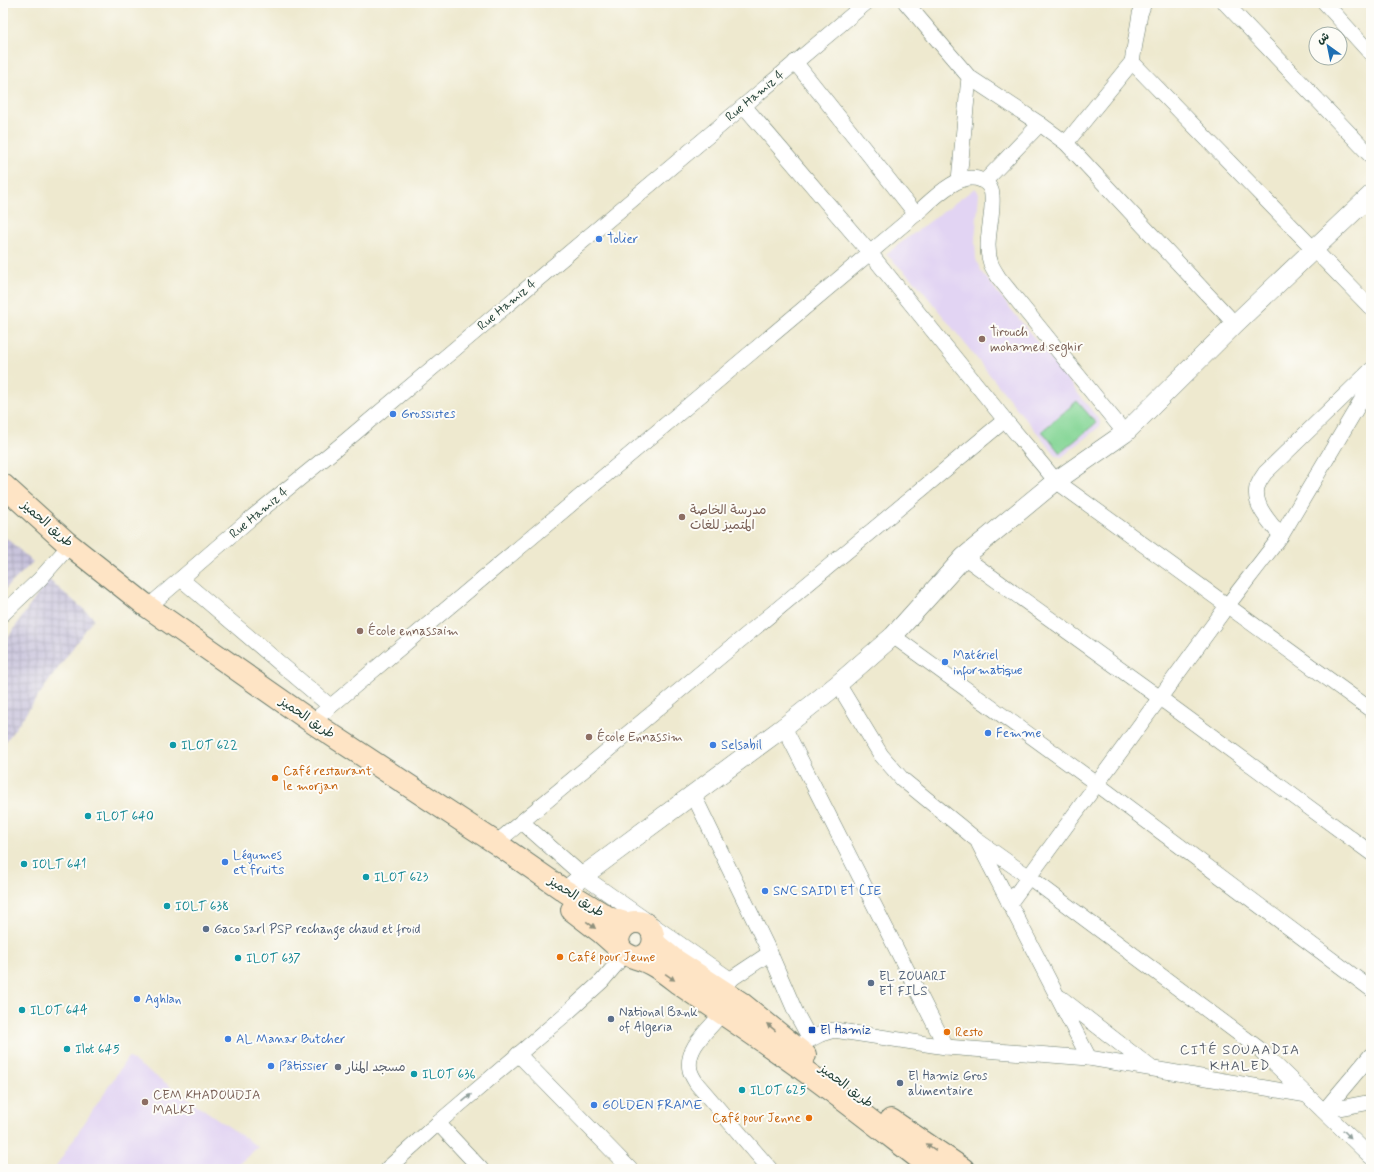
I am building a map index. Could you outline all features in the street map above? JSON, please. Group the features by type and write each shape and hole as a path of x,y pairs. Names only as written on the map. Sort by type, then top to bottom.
{"main road":[{"name":"طريق الحميز","path":"3,485 66,542 148,607 312,722 496,843 565,891 609,918 628,924"},
{"name":"طريق الحميز","path":"3,501 62,554 141,617 305,731 559,901 628,954 655,966 723,1012 818,1080 933,1169"},
{"path":"634,922 645,924 652,932 654,943 650,952 646,955 628,954 619,944 618,938 623,927 628,924 634,922"},
{"name":"طريق الحميز","path":"654,943 674,960 724,984 741,1003 803,1043 863,1101 963,1169"}],"street":[{"name":"Rue Hamiz 4","path":"148,607 250,519 336,449 866,3"},
{"path":"906,3 969,78 1040,124 1066,143 1235,324"},
{"path":"1066,143 1132,62 1140,14 1144,3"},
{"path":"1225,3 1371,156"},
{"path":"1325,3 1371,54"},
{"path":"795,62 916,214"},
{"path":"1132,62 1371,308"},
{"path":"959,180 969,78"},
{"path":"744,106 870,253 1056,481 1371,710"},
{"path":"985,181 1040,124"},
{"path":"312,722 916,214 952,184 959,180 968,177 977,178 985,181 990,187 992,195 988,248 991,263 999,278 1125,433"},
{"path":"565,891 583,876 784,727 838,684 893,636 964,557 1056,481 1125,433 1235,324 1371,195"},
{"path":"1281,536 1262,512 1256,499 1258,486 1265,473 1371,370"},
{"path":"1009,904 1227,606 1281,536 1371,384"},
{"path":"496,843 1005,420"},
{"path":"3,614 40,579 62,554"},
{"path":"964,557 1160,698 1371,853"},
{"path":"182,579 330,706"},
{"path":"893,636 1097,784 1371,988"},
{"path":"838,684 881,755 902,779 978,841 1029,877 1253,1044 1371,1157"},
{"path":"784,727 946,1047"},
{"path":"693,794 770,953 796,1013 803,1043 834,1030 946,1047 1089,1058 1307,1095"},
{"path":"522,822 583,876 724,984 770,953"},
{"path":"978,841 1089,1058"},
{"path":"387,1169 438,1123 580,1002 628,954"},
{"path":"1058,996 1150,1068"},
{"path":"723,1012 693,1046 689,1059 690,1071 697,1084 770,1169"},
{"path":"518,1054 630,1169"},
{"path":"1324,1111 1371,1055"},
{"path":"1324,1111 1371,1102"},
{"path":"438,1123 481,1169"}],"shaded area":[{"path":"975,188 979,193 975,241 976,259 980,270 1100,421 1100,426 1062,457 1057,456 1022,415 918,285 886,254"},
{"path":"3,535 33,562 3,591"},
{"path":"48,579 94,618 4,744 3,645"},
{"name":"CEM KHADOUDJA MALKI","path":"128,1057 258,1147 233,1169 54,1169"}],"green space":[{"path":"1077,401 1096,423 1060,453 1042,431"}],"place":[{"name":"Tolier","path":"599,239"},
{"name":"Tirouch mohamed seghir","path":"982,339"},
{"name":"Grossistes","path":"393,414"},
{"name":"مدرسة الخاصة المتميز للغات","path":"682,517"},
{"name":"École ennassaim","path":"360,631"},
{"name":"Matériel informatique","path":"945,662"},
{"name":"Femme","path":"988,733"},
{"name":"École Ennassim","path":"589,737"},
{"name":"ILOT 622","path":"173,745"},
{"name":"Selsabil","path":"713,745"},
{"name":"Café restaurant le morjan","path":"275,778"},
{"name":"ILOT 640","path":"88,816"},
{"name":"Légumes et fruits","path":"225,862"},
{"name":"IOLT 641","path":"24,864"},
{"name":"ILOT 623","path":"366,877"},
{"name":"SNC SAIDI ET CIE","path":"765,891"},
{"name":"IOLT 638","path":"167,906"},
{"name":"Gaco sarl PSP rechange chaud et froid","path":"206,929"},
{"name":"Café pour Jeune","path":"560,957"},
{"name":"ILOT 637","path":"238,958"},
{"name":"EL ZOUARI ET FILS","path":"871,983"},
{"name":"Aghlan","path":"137,999"},
{"name":"ILOT 644","path":"22,1010"},
{"name":"National Bank of Algeria","path":"611,1019"},
{"name":"El Hamiz","path":"812,1030"},
{"name":"Resto","path":"947,1032"},
{"name":"AL Manar Butcher","path":"228,1039"},
{"name":"Ilot 645","path":"67,1049"},
{"name":"Pâtissier","path":"271,1066"},
{"name":"مسجد المنار","path":"338,1067"},
{"name":"ILOT 636","path":"414,1074"},
{"name":"El Hamiz Gros alimentaire","path":"900,1083"},
{"name":"ILOT 625","path":"742,1090"},
{"name":"CEM KHADOUDJA MALKI","path":"145,1102"},
{"name":"GOLDEN FRAME","path":"594,1105"},
{"name":"Café pour Jenne","path":"809,1118"}],"district":[{"name":"CITÉ SOUAADIA KHALED","path":"1240,1058"}]}
